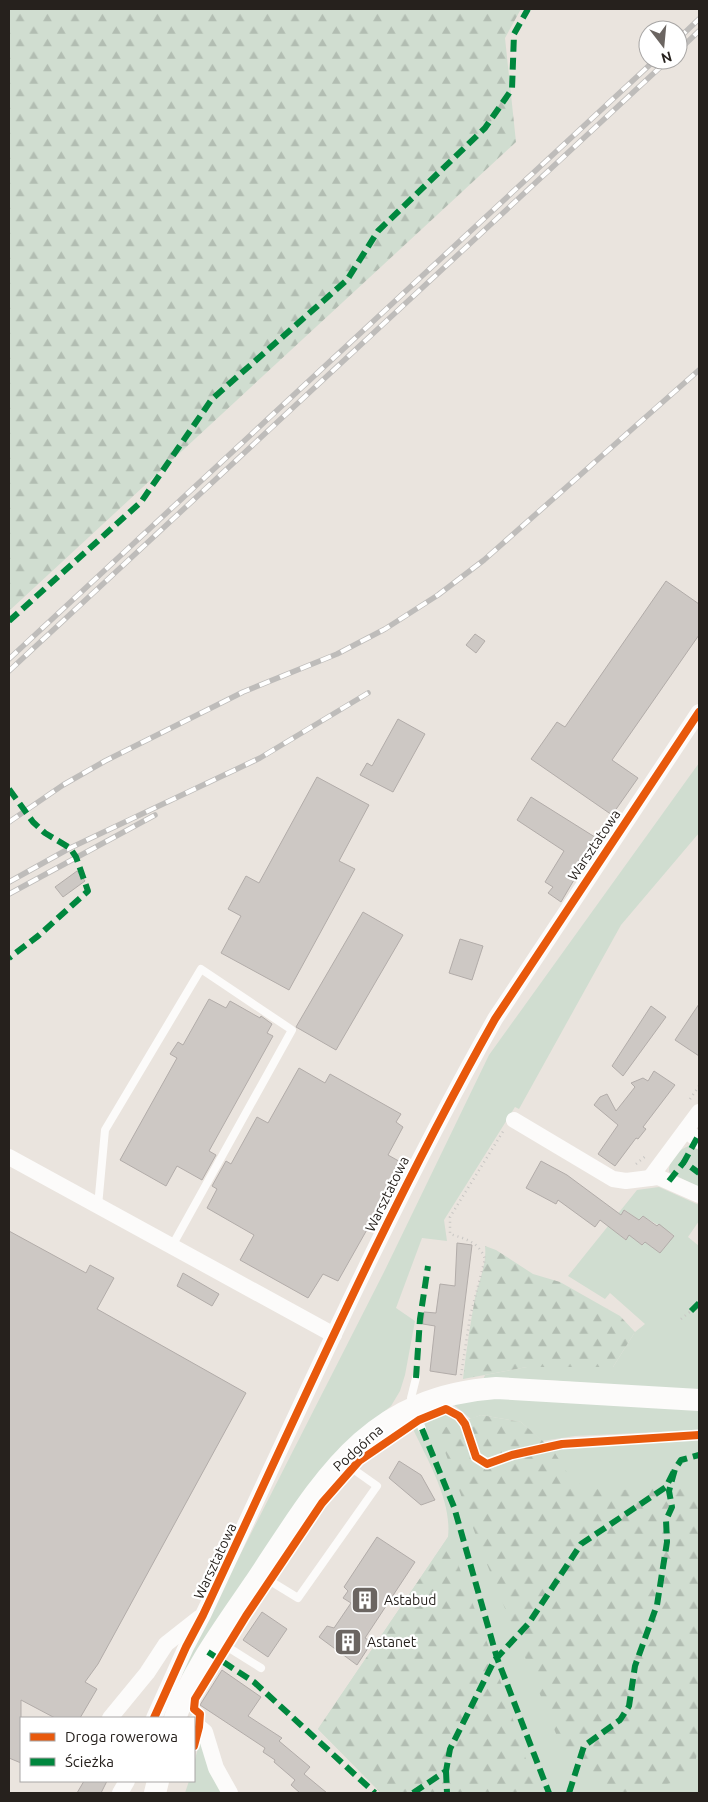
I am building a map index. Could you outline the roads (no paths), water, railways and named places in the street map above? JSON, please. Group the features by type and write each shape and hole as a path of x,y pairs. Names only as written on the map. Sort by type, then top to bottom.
{"street":[{"name":"Warsztatowa","path":"154,1717 421,1155 495,1019 699,712"},
{"path":"650,1178 686,1130 694,1106"},
{"path":"514,1120 613,1179 626,1181 650,1178 664,1179 699,1195"},
{"path":"686,1130 699,1141"},
{"path":"9,1157 334,1335"},
{"name":"Podgórna","path":"183,1717 187,1690 216,1640 311,1499 341,1461 374,1430 414,1407 452,1394 496,1388 699,1400"},
{"name":"Warsztatowa","path":"111,1717 147,1673 166,1644 203,1615"},
{"path":"195,1726 205,1732 216,1768 230,1793"},
{"path":"120,1793 126,1782"}],"lane":[{"path":"98,1206 105,1130 201,969 292,1030 172,1246"},
{"path":"416,1378 411,1398 422,1429"},
{"path":"260,1575 298,1598 316,1573 377,1486 341,1461"},
{"path":"216,1640 261,1668"}],"railway":[{"path":"688,29 699,19"},
{"path":"688,41 699,31"},
{"path":"9,659 644,70"},
{"path":"9,671 657,70"},
{"path":"9,822 63,785 105,761 243,692 337,654 385,629 438,595 484,560 699,370"},
{"path":"9,882 70,848 260,758 368,693"},
{"path":"9,894 155,815"}],"place":[{"name":"Astabud","path":"365,1600"},
{"name":"Astanet","path":"348,1642"}]}
